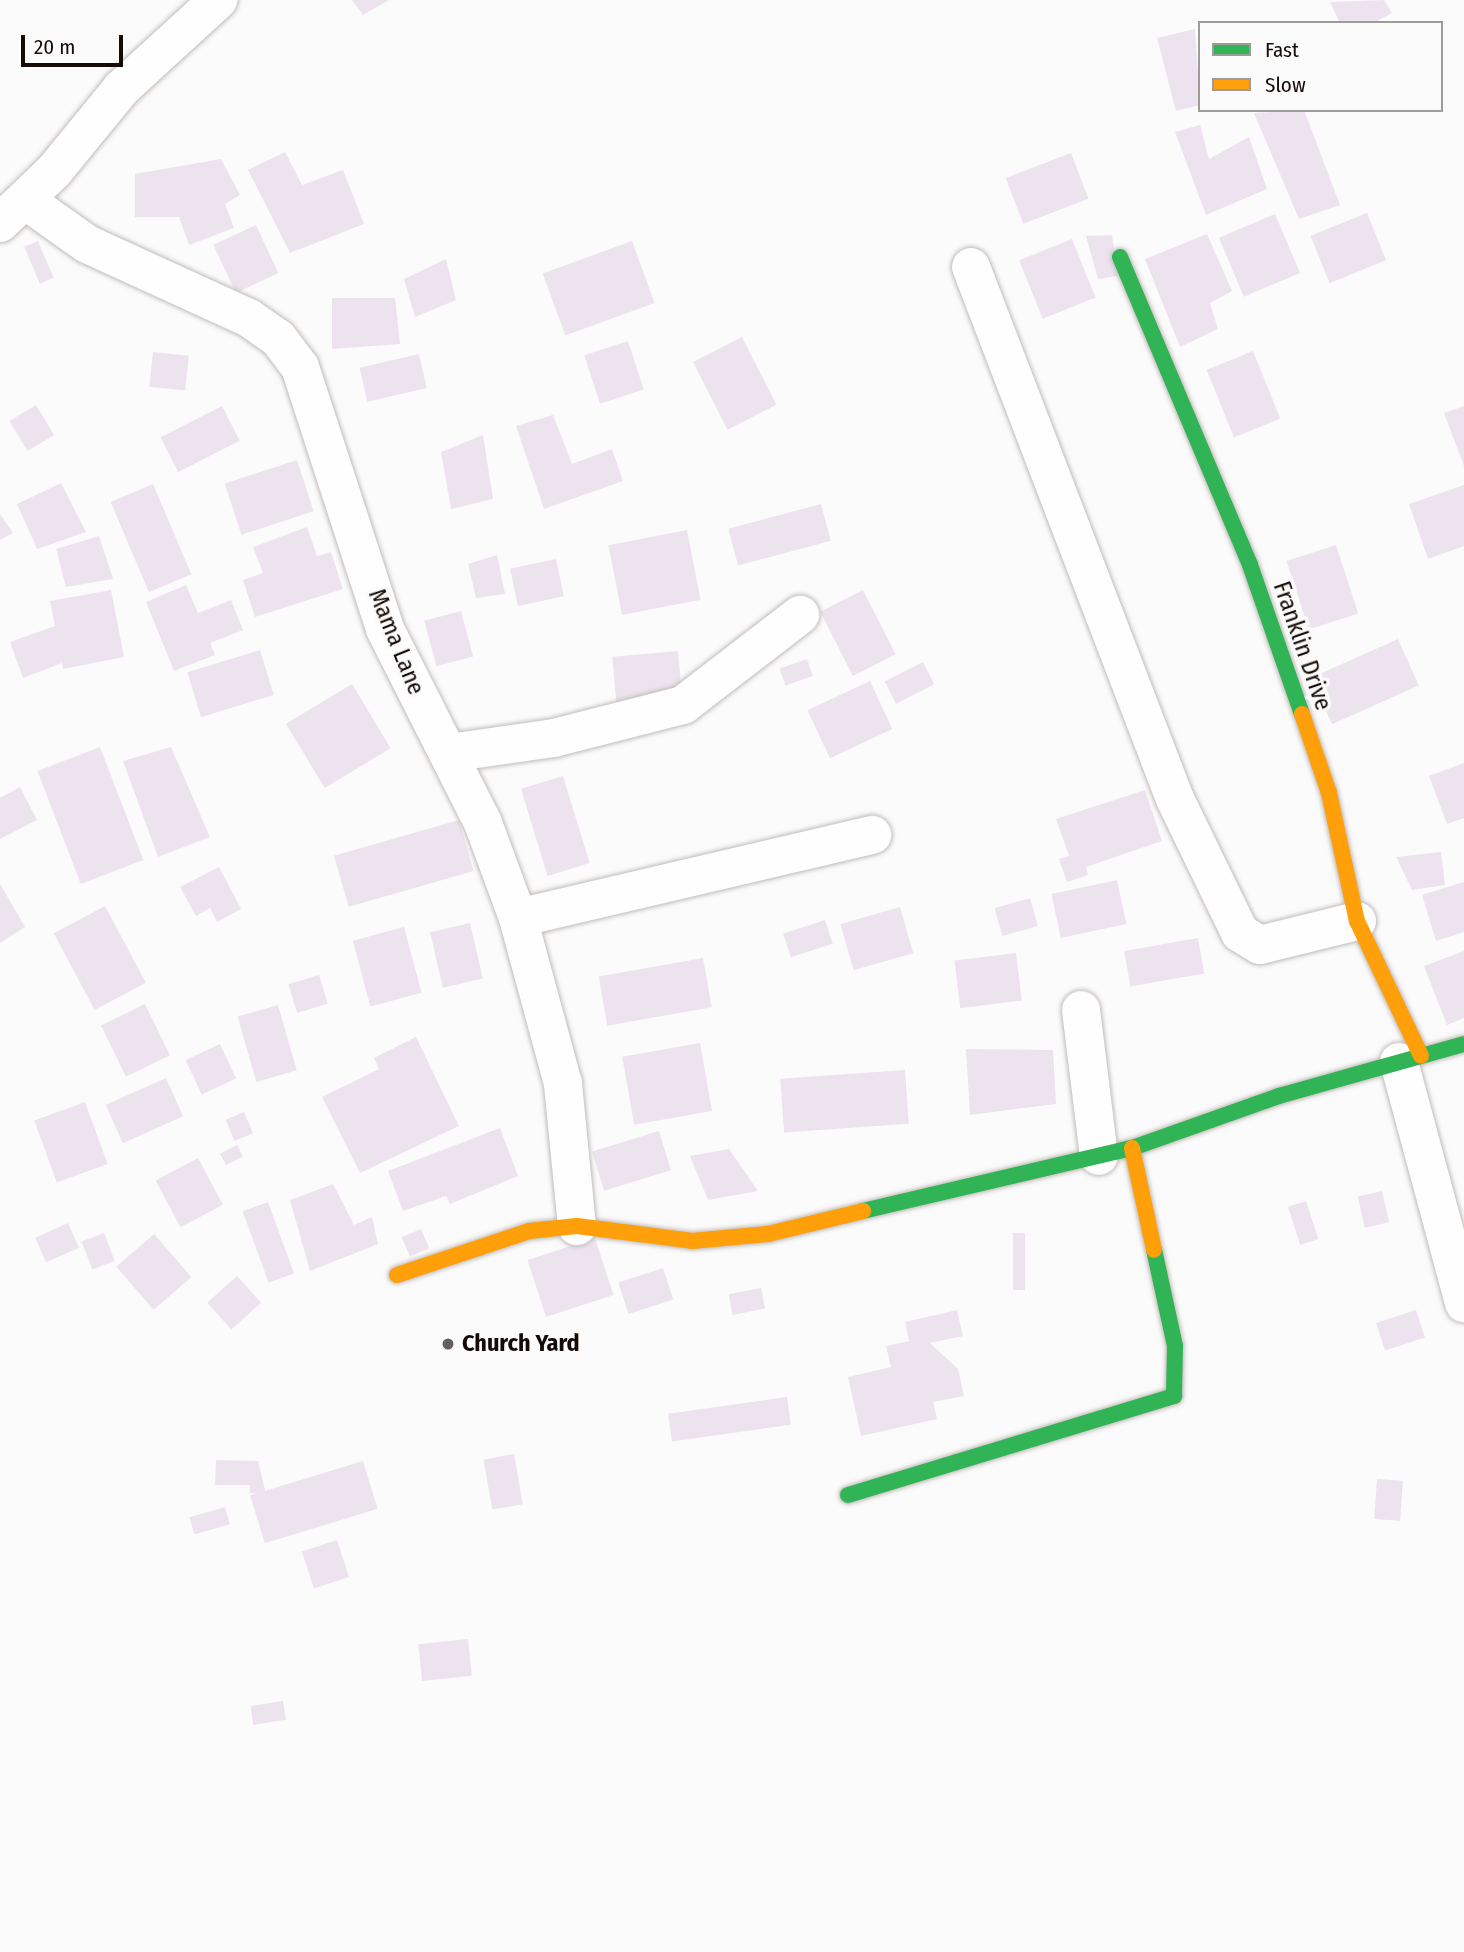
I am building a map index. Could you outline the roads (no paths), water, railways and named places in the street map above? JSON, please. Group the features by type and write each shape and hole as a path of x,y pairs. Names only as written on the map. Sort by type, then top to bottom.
{"street":[{"path":"13,211 121,89 218,0"},
{"name":"Mama Lane","path":"13,211 249,318 278,338 300,367 385,629 449,752 518,918 563,1084 577,1226"},
{"name":"Franklin Drive","path":"1120,257 1250,565 1329,793 1357,921 1410,1059"},
{"path":"971,267 1175,799 1240,933 1260,945 1357,921"},
{"path":"449,752 554,738 683,705 800,615"},
{"path":"518,918 872,835"},
{"path":"848,1495 1174,1396 1175,1346 1115,1152 1081,1010"},
{"path":"397,1275 529,1231 577,1226 692,1241 768,1234 1115,1152 1464,1044"},
{"path":"1410,1059 1464,1303"}],"place":[{"name":"Church Yard","path":"448,1344"}]}
